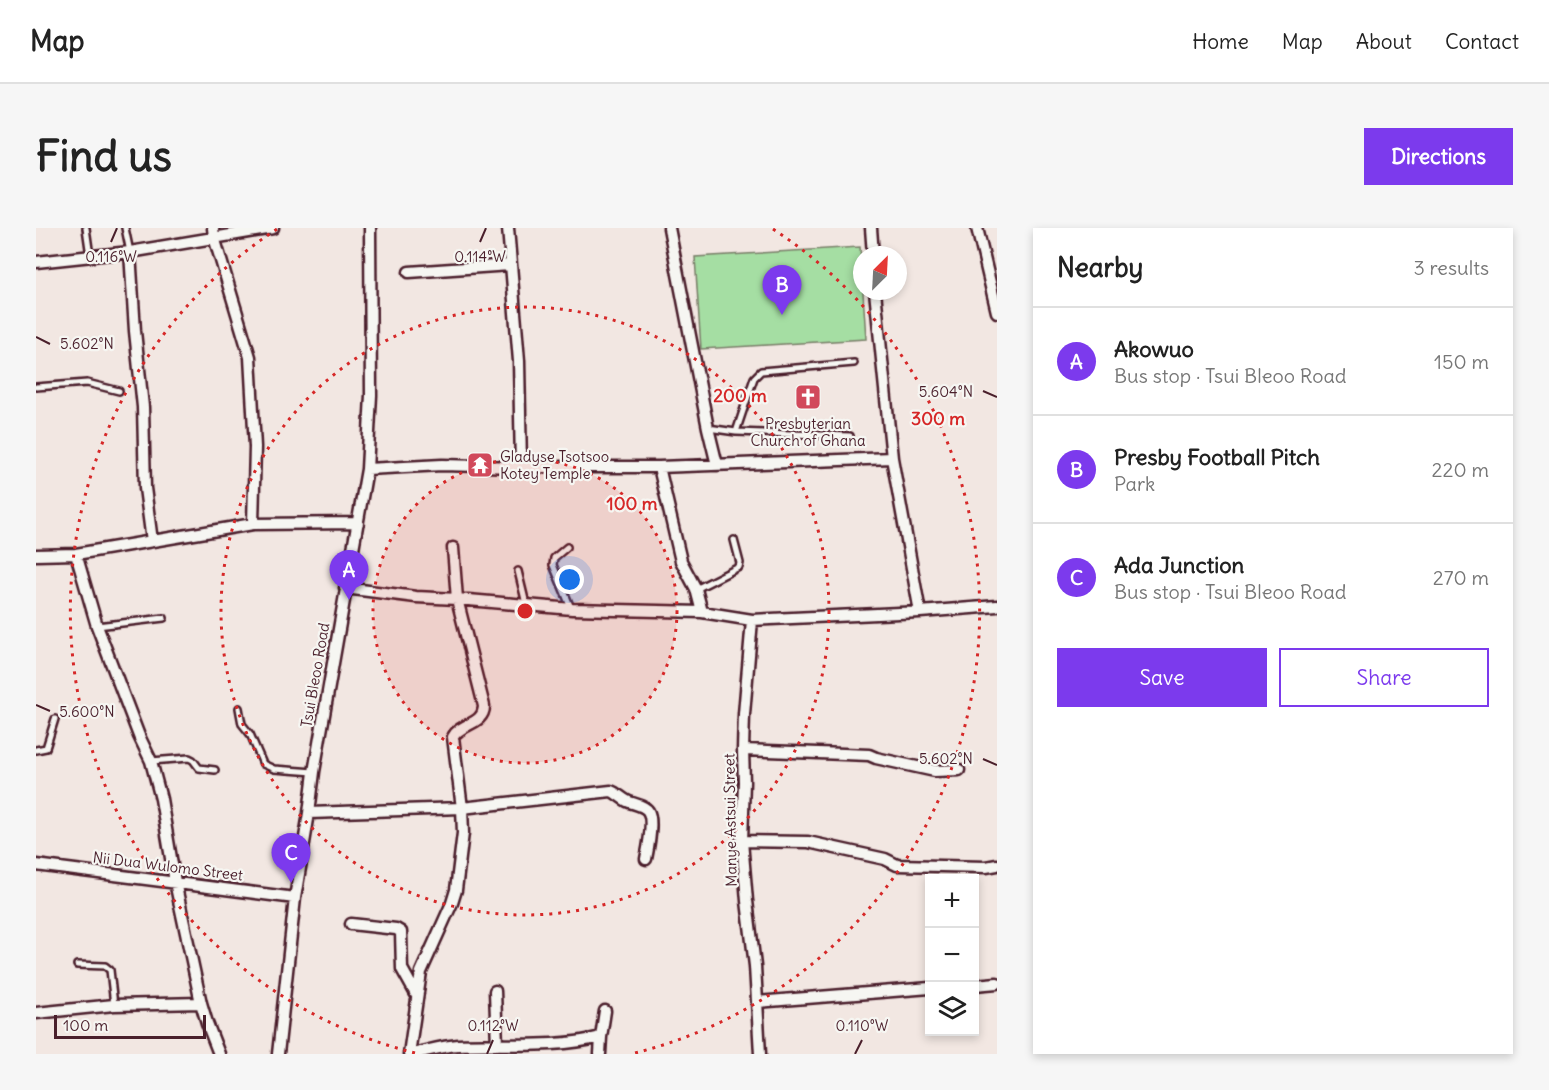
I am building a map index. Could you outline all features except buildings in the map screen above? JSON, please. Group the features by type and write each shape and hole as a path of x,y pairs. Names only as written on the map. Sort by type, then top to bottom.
{"street":[{"path":"36,262 130,252 214,232 273,228"},
{"name":"Tsui Bleoo Road","path":"278,1054 295,898 314,772 368,469 371,383 370,228"},
{"path":"508,228 519,361 521,467"},
{"path":"669,228 717,465"},
{"path":"871,228 872,246"},
{"path":"977,228 997,312"},
{"path":"214,232 250,357 255,447 253,524"},
{"path":"130,252 135,332 144,407 145,488 152,541"},
{"path":"410,272 510,265"},
{"path":"876,300 892,458 920,612"},
{"path":"368,469 442,465 659,467 892,458"},
{"path":"659,467 681,561 696,589 702,612"},
{"path":"36,555 76,554 253,524 358,523"},
{"path":"453,548 457,599 484,712 480,718 455,733 453,737 463,833 456,890 423,966 417,996 411,1054 455,1045 497,1049 566,1043 601,1037"},
{"path":"76,554 97,626 139,736 151,761 161,799 175,882 201,1003 219,1054"},
{"path":"345,588 416,597 527,606 702,612 752,620 997,606"},
{"name":"Manye Astsui Street","path":"752,620 744,714 742,841 760,1054"},
{"path":"743,750 869,755 915,768 935,771 959,770"},
{"path":"309,813 462,808 610,791 644,807 648,812 651,818 646,859"},
{"path":"742,841 808,842 885,859 897,865 986,867 997,865"},
{"name":"Nii Dua Wulomo Street","path":"36,865 295,898"},
{"path":"351,924 396,929 401,932 402,969 417,996"},
{"path":"979,985 997,983"},
{"path":"757,1002 925,988"},
{"path":"495,991 497,1049"},
{"path":"36,1012 114,1005 201,1003"},
{"path":"600,1054 604,1011"}],"lane":[{"path":"86,228 91,257"},
{"path":"125,228 130,252"},
{"path":"736,432 754,378 761,371 854,363"},
{"path":"36,387 87,383 119,391"},
{"path":"708,428 736,432 850,436"},
{"path":"696,589 739,567 734,540"},
{"path":"567,547 554,558 553,565 572,609"},
{"path":"518,571 527,606"},
{"path":"97,626 164,618"},
{"path":"239,708 242,724 250,734 263,764 274,769 314,772"},
{"path":"36,750 46,747 55,719"},
{"path":"151,761 189,758 199,768 215,770"},
{"path":"77,965 105,966 110,970 114,1005"}],"green space":[{"path":"853,247 853,300 863,300 866,339 701,349 695,257"}],"place":[{"name":"Presby Football Pitch","path":"782,315"},
{"name":"Presbyterian Church of Ghana","path":"808,397"},
{"name":"Gladyse Tsotsoo Kotey Temple","path":"480,465"},
{"name":"Akowuo","path":"349,600"},
{"name":"Ada Junction","path":"291,883"}]}
